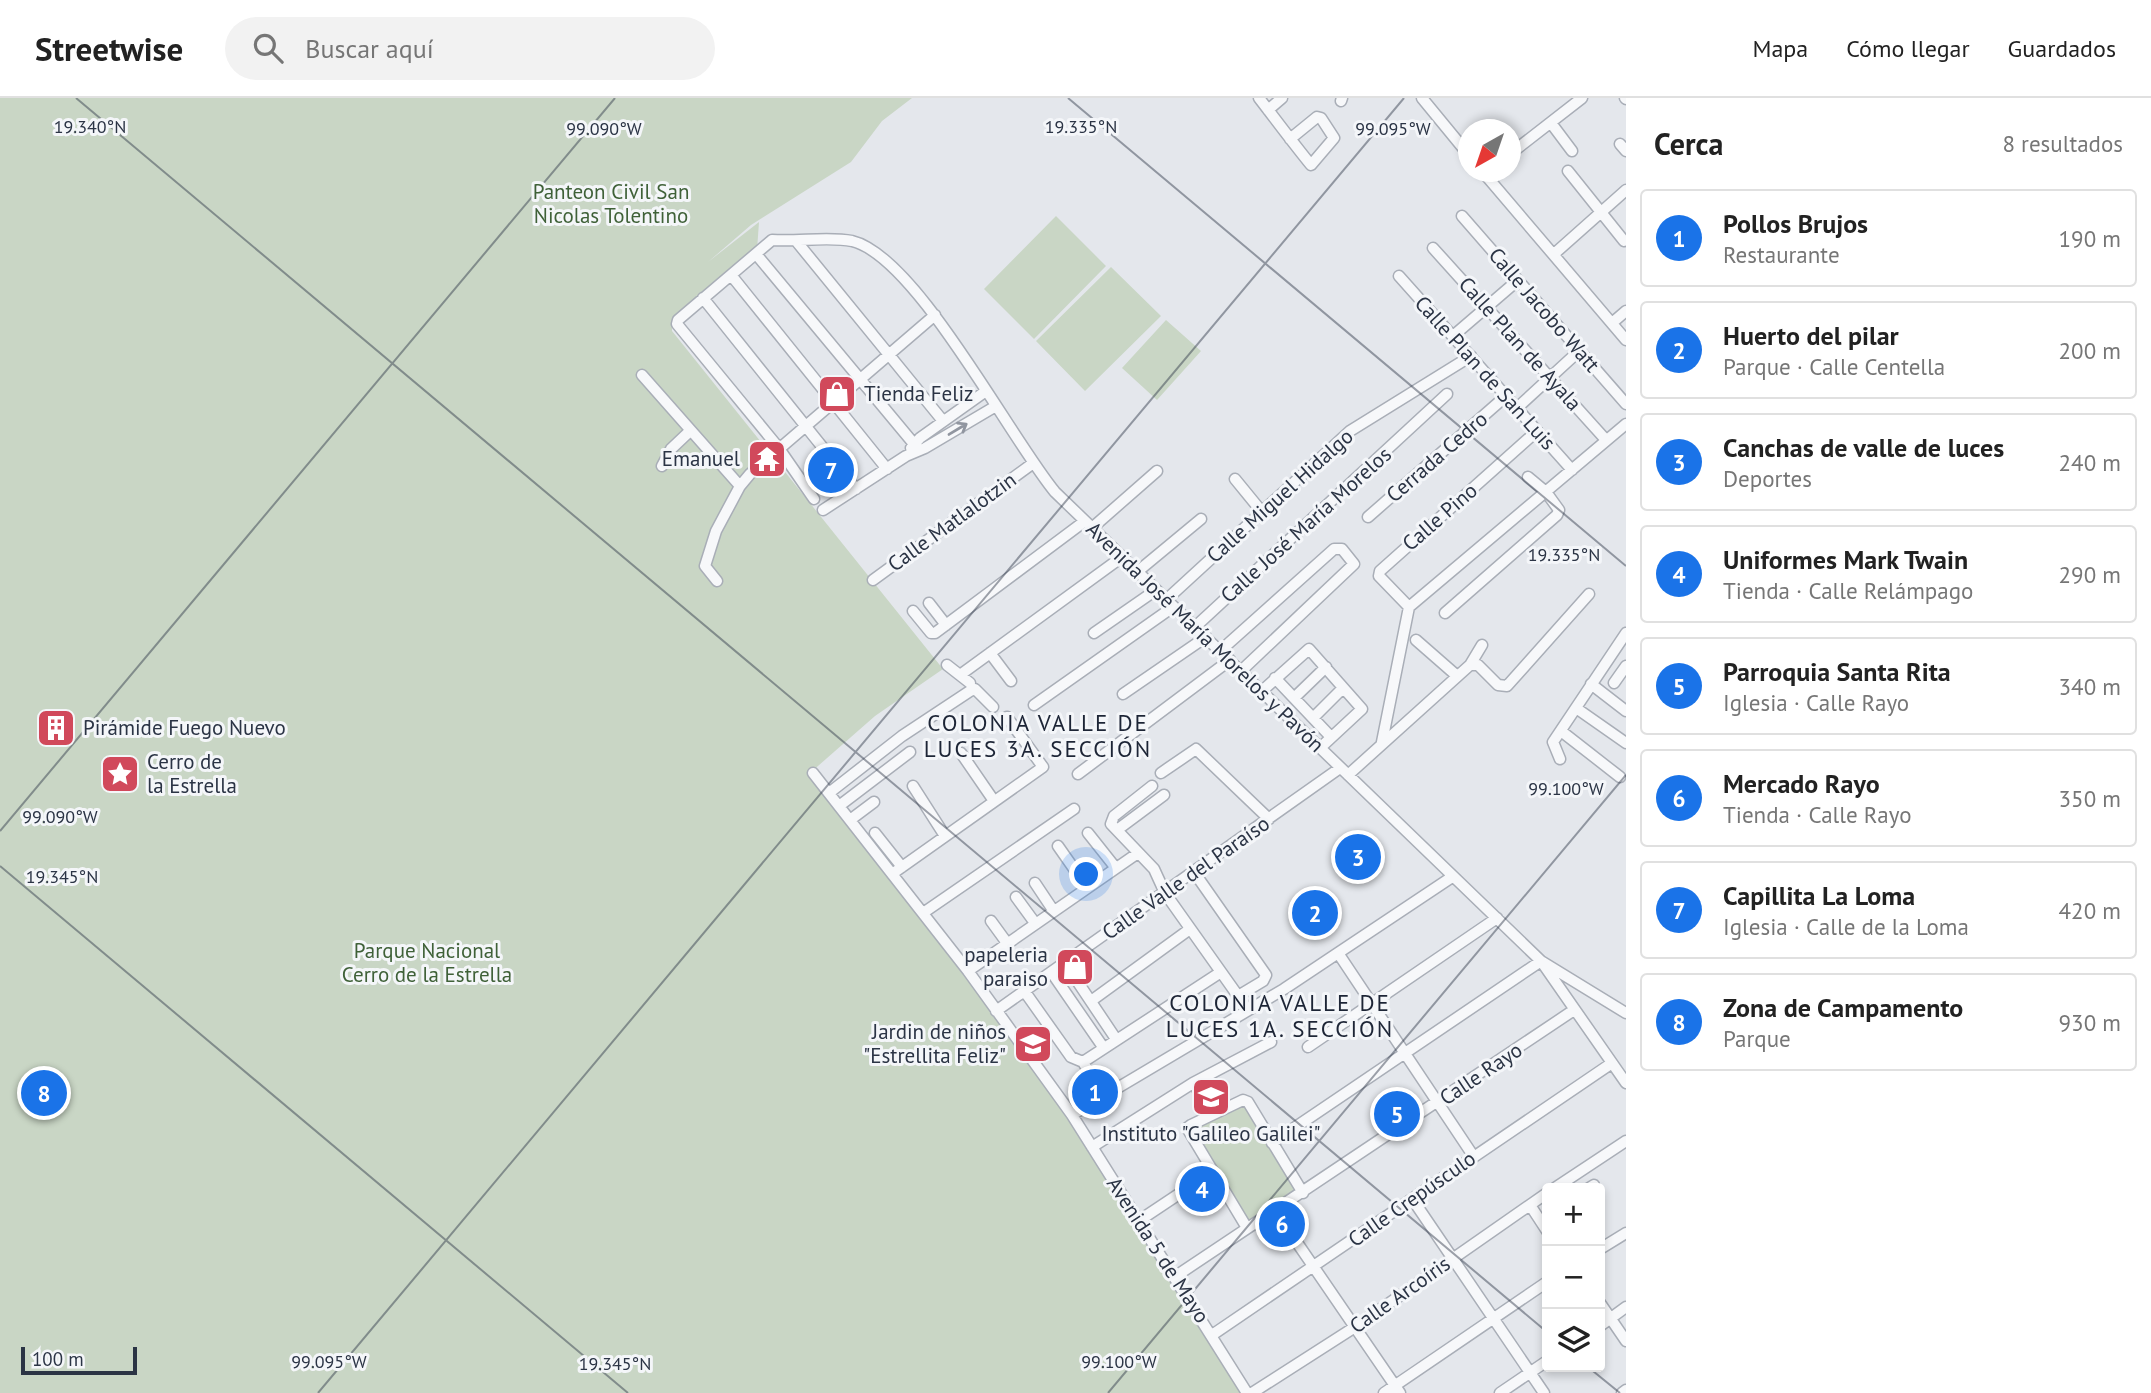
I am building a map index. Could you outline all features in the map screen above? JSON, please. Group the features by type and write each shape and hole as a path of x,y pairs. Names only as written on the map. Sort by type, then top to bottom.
{"street":[{"path":"1259,98 1268,110 1311,165 1334,138 1321,118 1317,117 1290,138"},
{"path":"1268,110 1282,98"},
{"path":"1422,98 1458,142"},
{"path":"1521,146 1582,98"},
{"path":"1551,123 1572,151"},
{"path":"1568,171 1624,241"},
{"path":"1493,182 1626,340"},
{"path":"1553,254 1626,190"},
{"name":"Calle Jacobo Watt","path":"1462,216 1626,404"},
{"name":"Avenida José María Morelos y Pavón","path":"756,254 772,240 853,242 867,248 898,274 935,315 1032,464 1088,525 1541,961 1612,1063 1625,1077"},
{"path":"797,242 943,421"},
{"name":"Calle Plan de Ayala","path":"1433,248 1606,440"},
{"path":"814,499 778,447 677,324 703,298 756,254 916,447"},
{"path":"730,275 887,469"},
{"name":"Calle Plan de San Luis","path":"1399,276 1572,470"},
{"path":"1454,335 1517,281"},
{"path":"703,298 856,489"},
{"path":"1612,323 1626,311"},
{"path":"717,581 705,566 716,531 740,486 778,447 935,315"},
{"path":"1517,408 1579,351"},
{"name":"Calle Miguel Hidalgo","path":"1034,705 1170,603 1262,512 1350,431 1471,356"},
{"path":"642,375 740,486"},
{"path":"823,510 906,456 943,421 986,391"},
{"name":"Calle José María Morelos","path":"1195,627 1418,424 1447,394"},
{"name":"Cerrada Cedro","path":"1368,517 1506,397"},
{"path":"916,447 996,406"},
{"path":"1382,742 1409,607 1626,424"},
{"path":"662,466 671,449 690,431"},
{"name":"Calle Pino","path":"1409,607 1384,583 1379,576 1380,571 1537,431"},
{"name":"Calle Matlalotzin","path":"873,580 1032,464"},
{"path":"913,611 931,633 946,625 1088,525 1157,471"},
{"path":"1445,613 1557,515 1559,510 1546,492 1528,477"},
{"path":"1235,479 1262,512"},
{"path":"1137,572 1201,519"},
{"path":"1220,651 1334,549 1342,549 1354,565 1241,671"},
{"path":"960,676 1122,557"},
{"path":"1094,633 1156,590"},
{"path":"1482,645 1470,665 1478,666 1497,685 1507,686 1589,594"},
{"path":"929,603 946,625"},
{"path":"1560,759 1553,742 1626,633"},
{"path":"1123,695 1206,637"},
{"path":"1416,640 1456,675"},
{"path":"1262,691 1306,648 1326,667 1362,709 1320,748"},
{"path":"990,653 1011,681"},
{"path":"1078,774 1230,660"},
{"path":"947,665 970,683"},
{"name":"Calle Valle del Paraíso","path":"996,1011 1269,819 1344,772 1470,665"},
{"path":"1614,682 1626,666"},
{"path":"1294,698 1326,667"},
{"path":"1275,678 1331,737"},
{"path":"1591,684 1626,711"},
{"path":"1314,718 1343,688"},
{"path":"829,793 902,736 970,691 975,690 993,707"},
{"path":"1576,708 1626,743"},
{"path":"875,833 897,870 1043,767 1007,717"},
{"path":"1560,731 1620,777"},
{"path":"1161,773 1196,749 1269,819"},
{"path":"839,806 910,752"},
{"path":"961,753 994,801"},
{"name":"Avenida 5 de Mayo","path":"813,773 850,820 897,870 923,913 1072,1115 1249,1393"},
{"path":"913,786 945,836"},
{"path":"1152,786 1110,820 1154,869 1166,893 1248,1010"},
{"path":"1117,830 1164,795"},
{"path":"850,820 874,802"},
{"path":"923,913 1074,809"},
{"path":"1088,833 1115,867"},
{"path":"1058,846 1086,887"},
{"path":"968,971 1138,853"},
{"path":"1194,873 1266,975 1263,981 1238,996"},
{"path":"1072,1115 1248,1010 1452,877"},
{"path":"1035,883 1054,910"},
{"path":"1016,897 1035,923"},
{"path":"1308,1047 1497,918"},
{"path":"991,921 1007,943"},
{"path":"1091,1001 1190,929"},
{"path":"1338,953 1474,1157"},
{"path":"1272,1143 1541,961 1626,1013"},
{"path":"1065,963 1116,1039"},
{"path":"1052,972 1103,1048"},
{"path":"1083,1062 1221,972"},
{"path":"1025,992 1071,1057 1083,1062 1103,1096"},
{"name":"Calle Rayo","path":"1176,1276 1574,1010"},
{"path":"1092,1147 1194,1083 1270,1042"},
{"name":"Calle Crepúsculo","path":"1212,1335 1612,1063"},
{"path":"1194,1083 1213,1113"},
{"path":"1247,1228 1187,1128 1243,1100 1248,1102 1303,1193"},
{"path":"1563,1183 1626,1141"},
{"path":"1140,1220 1212,1172"},
{"name":"Calle Arcoíris","path":"1249,1393 1355,1327 1542,1197"},
{"path":"1413,1200 1544,1393"},
{"path":"1530,1205 1542,1217"},
{"path":"1605,1246 1626,1233"},
{"path":"1298,1244 1398,1389"},
{"path":"1384,1393 1398,1389 1493,1316 1542,1285"},
{"path":"1605,1322 1626,1307"},
{"path":"1604,1309 1626,1340"},
{"path":"1500,1393 1542,1364"}],"green space":[{"name":"Parque Nacional Cerro de la Estrella","path":"0,98 912,98 882,121 851,162 751,225 708,262 759,222 757,250 677,315 672,322 672,331 943,669 875,716 810,773 1071,1116 1245,1393 0,1393"},
{"path":"1056,216 1106,266 1034,339 984,289"},
{"path":"1111,267 1161,316 1085,391 1036,341"},
{"path":"1166,320 1201,351 1157,400 1122,368"},
{"path":"1363,837 1377,853 1353,875 1339,860"},
{"path":"1308,896 1327,911 1312,928 1304,921 1303,903"},
{"path":"1243,1102 1299,1192 1250,1225 1189,1129"}],"place":[{"name":"Tienda Feliz","path":"837,394"},
{"name":"Emanuel","path":"767,459"},
{"name":"Capillita La Loma","path":"831,470"},
{"name":"Pirámide Fuego Nuevo","path":"56,728"},
{"name":"Cerro de la Estrella","path":"120,774"},
{"name":"Canchas de valle de luces","path":"1358,857"},
{"name":"Huerto del pilar","path":"1315,913"},
{"name":"papeleria paraiso","path":"1075,967"},
{"name":"Jardin de niños \"Estrellita Feliz\"","path":"1033,1044"},
{"name":"Pollos Brujos","path":"1095,1092"},
{"name":"Zona de Campamento","path":"44,1093"},
{"name":"Instituto \"Galileo Galilei\"","path":"1211,1097"},
{"name":"Parroquia Santa Rita","path":"1397,1114"},
{"name":"Uniformes Mark Twain","path":"1202,1189"},
{"name":"Mercado Rayo","path":"1282,1224"}],"district":[{"name":"COLONIA VALLE DE LUCES 3A. SECCIÓN","path":"1038,736"},
{"name":"COLONIA VALLE DE LUCES 1A. SECCIÓN","path":"1280,1016"}],"park label":[{"name":"Panteon Civil San Nicolas Tolentino","path":"611,204"}]}
